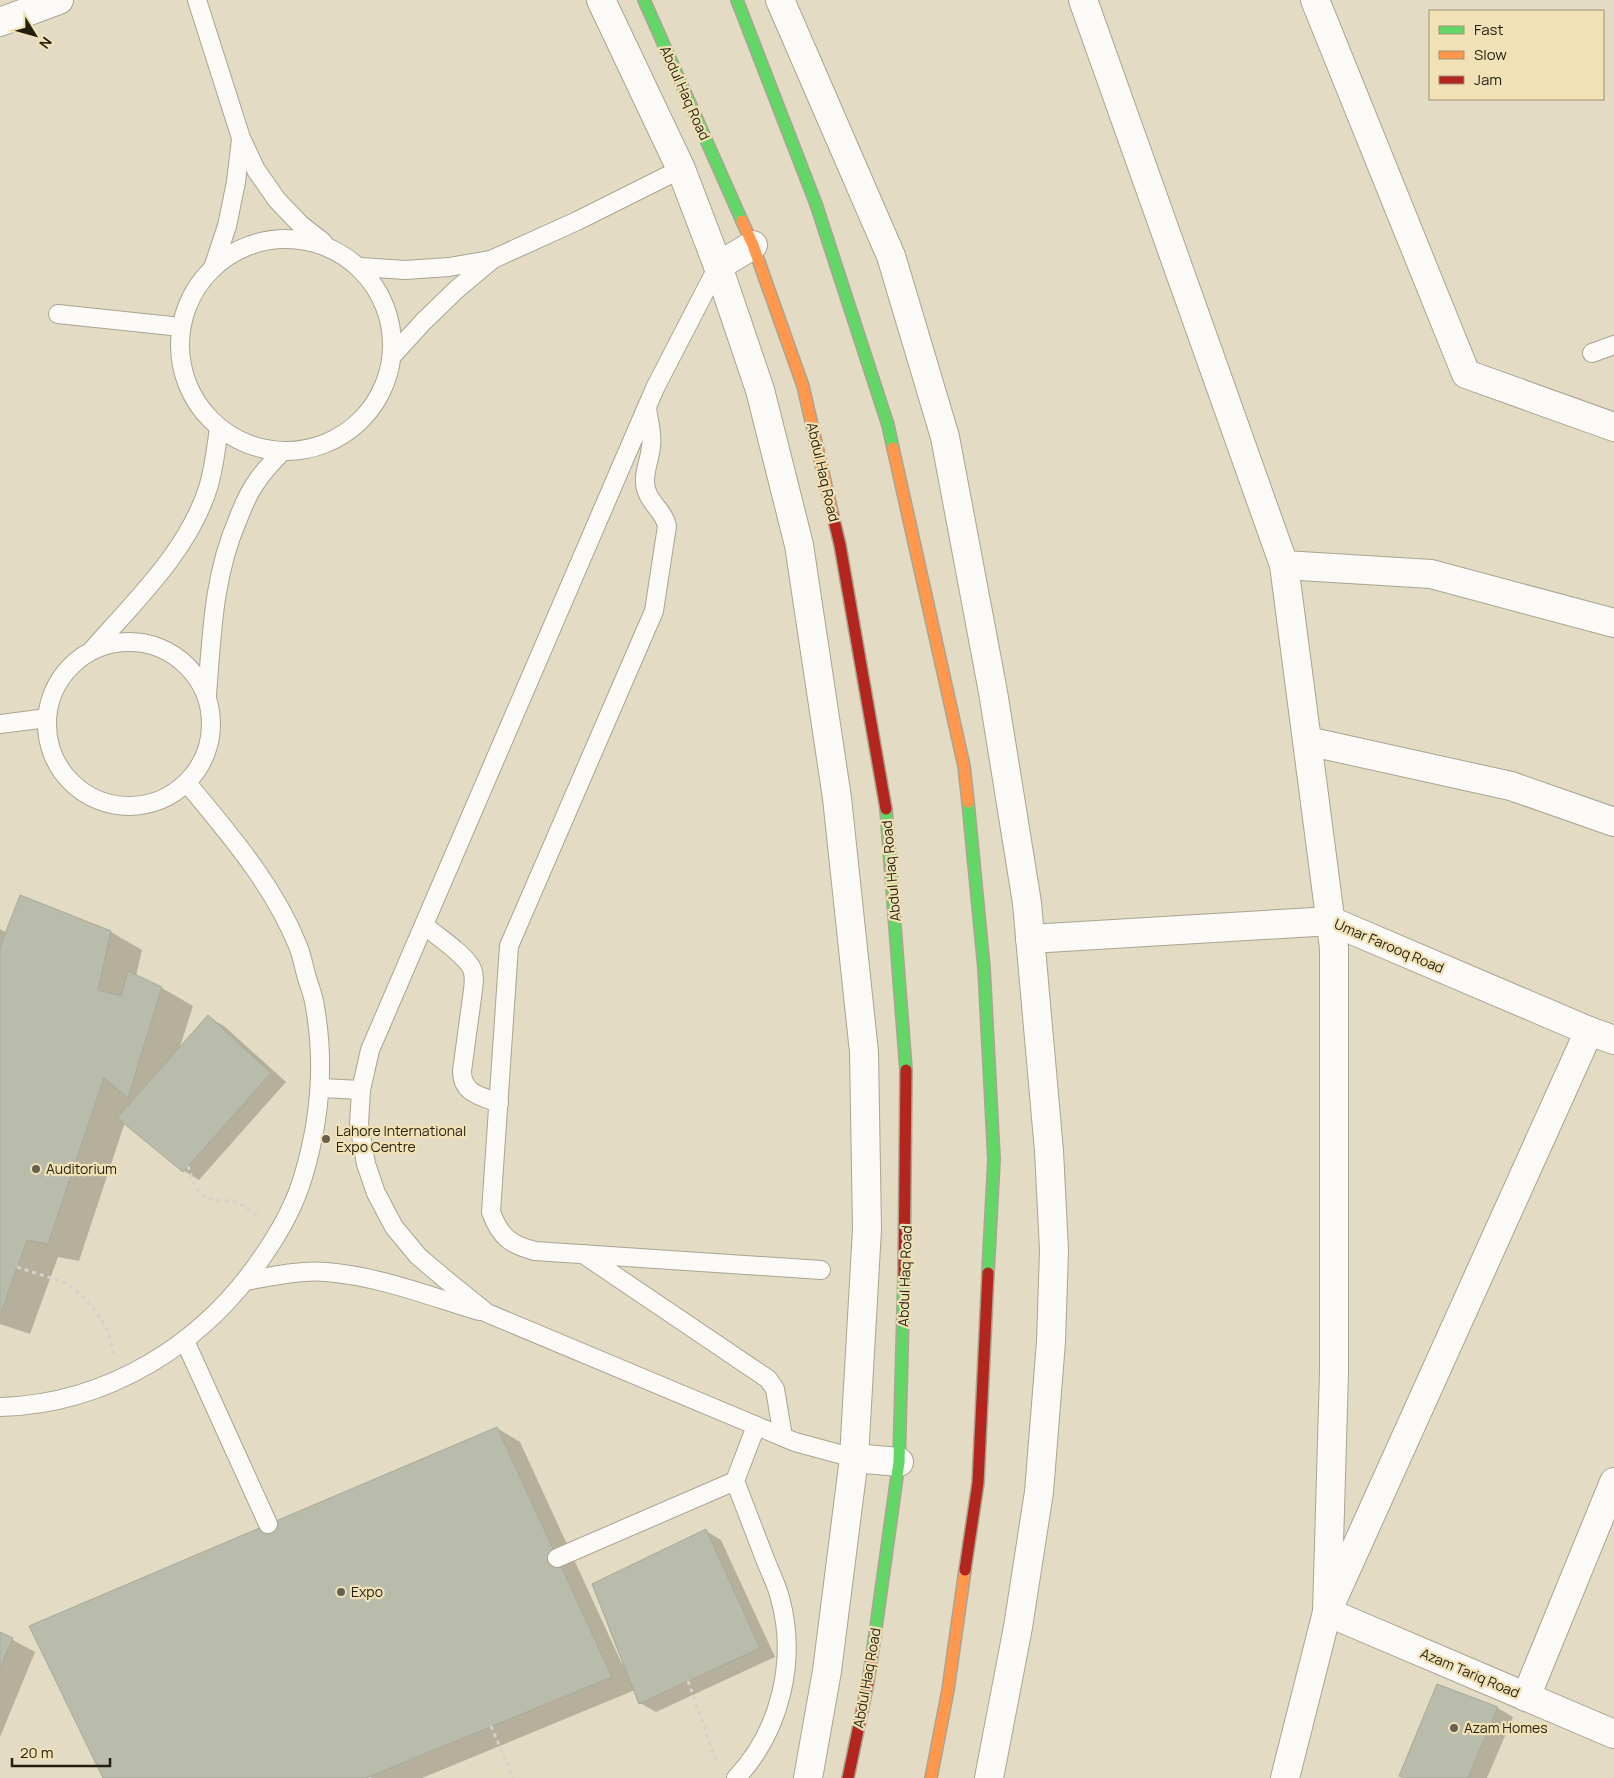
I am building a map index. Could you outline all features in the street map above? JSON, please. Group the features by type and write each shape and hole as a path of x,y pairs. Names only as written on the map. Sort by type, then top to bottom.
{"main road":[{"name":"Abdul Haq Road","path":"644,0 753,245 803,386 840,545 885,801 906,1058 906,1220 899,1462 868,1682 848,1778"},
{"path":"737,0 816,204 888,424 964,766 984,968 994,1159 978,1483 948,1690 931,1778"}],"street":[{"path":"0,22 59,0"},
{"path":"601,0 681,169 718,266 760,390 799,544 838,808 864,1052 867,1229 854,1458 827,1671 808,1778"},
{"path":"780,0 891,256 945,436 992,692 1027,903 1049,1151 1054,1250 1051,1342 1039,1492 1018,1627 989,1778"},
{"path":"1083,0 1284,565 1334,948 1334,1373 1327,1612"},
{"path":"1315,0 1466,374 1614,427"},
{"path":"681,169 714,157"},
{"path":"718,266 753,245"},
{"path":"1284,565 1431,574 1614,623"},
{"path":"1308,741 1511,786 1614,822"},
{"name":"Umar Farooq Road","path":"1030,938 1331,921 1614,1040"},
{"path":"1286,1778 1327,1612 1589,1031"},
{"path":"854,1458 899,1462"},
{"path":"1526,1697 1614,1482"},
{"name":"Azam Tariq Road","path":"1327,1612 1614,1734"}],"lane":[{"path":"197,0 241,138 256,170 277,200 301,225 361,267 378,291 389,317 392,337 392,356 388,376 380,395 369,412 339,438 301,451 282,452 238,441 219,428 203,412 191,393 182,372 180,350 181,327 187,305 198,285 213,268 231,254 252,244 274,239 293,238 330,247"},
{"path":"213,268 227,226 236,182 241,138"},
{"path":"361,267 405,270 449,267 493,259 577,221 681,169"},
{"path":"392,356 457,289 493,259"},
{"path":"487,1313 418,1256 394,1227 376,1193 366,1164 359,1124 361,1090 370,1050 655,388 718,266"},
{"path":"58,314 181,327"},
{"path":"1592,353 1614,345"},
{"path":"647,407 652,445 645,478 646,489 650,498 666,520 667,526 654,611 509,946 492,1212 496,1224 504,1236 518,1246 535,1251 820,1270"},
{"path":"91,652 149,586 182,543 207,490 213,469 219,428"},
{"path":"207,696 212,624 218,579 230,536 256,482 282,452"},
{"path":"136,642 159,647 180,658 196,675 207,696 212,719 210,742 201,764 187,783 169,796 149,804 127,806 105,803 85,793 68,779 56,761 49,740 47,718 51,698 61,679 74,663 91,652 113,643 136,642"},
{"path":"0,724 47,718"},
{"path":"0,1407 22,1407 80,1394 120,1380 157,1360 185,1341 218,1313 246,1281 279,1232 303,1179 317,1122 321,1088 321,1064 315,1006 298,947 271,892 236,841 187,783"},
{"path":"424,925 464,958 471,968 474,977 473,990 462,1081 464,1086 473,1093 499,1103"},
{"path":"321,1088 361,1090"},
{"path":"584,1254 768,1380 775,1389 783,1437"},
{"path":"246,1281 289,1273 325,1272 366,1278 487,1313 795,1442 854,1458"},
{"path":"185,1341 268,1524"},
{"path":"736,1778 745,1769 765,1738 779,1704 787,1661 786,1628 780,1597 734,1481 756,1426"},
{"path":"557,1558 734,1481"}],"path":[{"path":"188,1166 194,1185 201,1194 207,1198 232,1201 245,1207 279,1232"},
{"path":"17,1267 66,1283 84,1297 108,1331 120,1380"},
{"path":"688,1682 718,1769"},
{"path":"492,1726 513,1778"}],"building":[{"name":"Auditorium","path":"20,895 111,931 98,990 121,996 128,971 162,987 128,1098 104,1078 48,1244 27,1240 0,1315 0,947"},
{"path":"208,1015 271,1073 183,1172 117,1118"},
{"name":"Expo","path":"497,1427 612,1677 366,1778 103,1778 29,1626"},
{"path":"706,1529 760,1648 639,1704 592,1584"},
{"path":"0,1632 13,1638 0,1668"},
{"name":"Azam Homes","path":"1437,1684 1498,1707 1468,1778 1405,1778 1399,1776"}],"traffic: fast":[{"path":"644,0 742,221"},
{"path":"737,0 816,204 888,425 893,448"},
{"path":"968,802 984,968 994,1159 988,1273"},
{"path":"886,809 906,1070"},
{"path":"873,1649 899,1462 904,1275"}],"traffic: slow":[{"path":"742,221 753,245 803,386 833,516"},
{"path":"893,448 964,766 968,802"},
{"path":"931,1778 948,1690 965,1570"}],"traffic: jam":[{"path":"833,516 840,545 886,809"},
{"path":"904,1275 906,1070"},
{"path":"965,1570 978,1483 988,1273"},
{"path":"848,1778 873,1649"}],"place":[{"name":"Lahore International Expo Centre","path":"326,1139"},
{"name":"Auditorium","path":"36,1169"},
{"name":"Expo","path":"341,1592"},
{"name":"Azam Homes","path":"1454,1728"}]}
